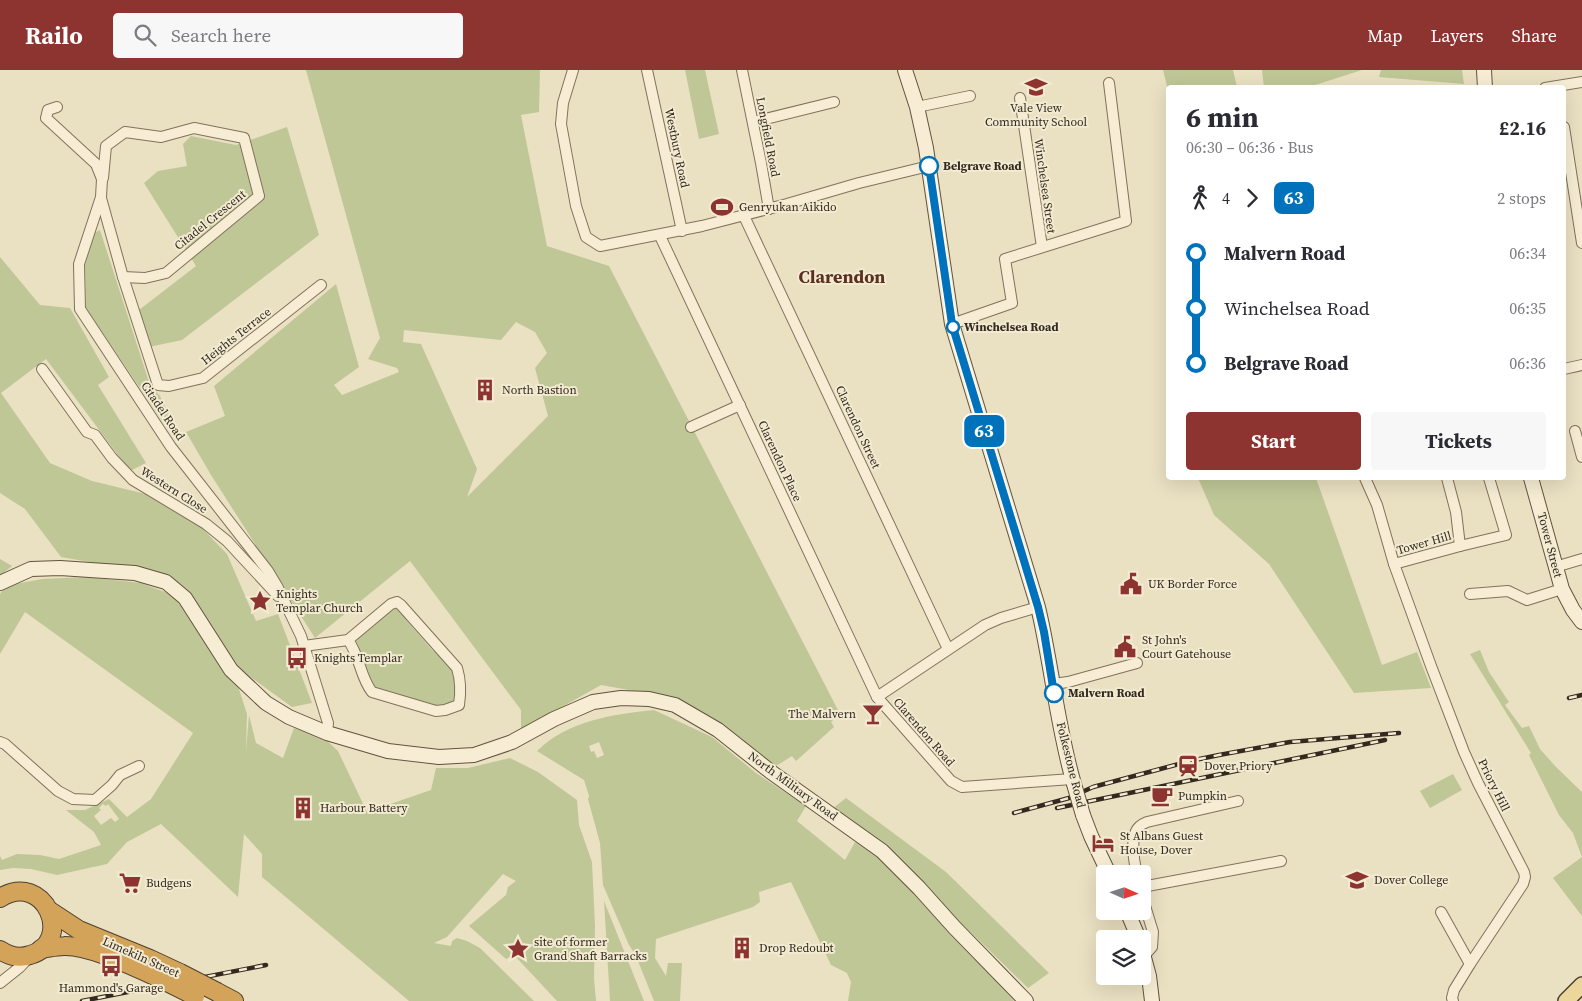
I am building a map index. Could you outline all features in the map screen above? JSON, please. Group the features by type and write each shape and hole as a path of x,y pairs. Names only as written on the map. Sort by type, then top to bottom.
{"highway":[{"name":"Limekiln Street","path":"0,898 13,892 27,892 40,898 50,911 79,930 150,959 180,974 206,996"},
{"path":"36,952 51,935 50,911"},
{"name":"Limekiln Street","path":"4,953 16,957 65,946 77,947 128,964 160,979 206,996 234,1001"}],"main road":[{"path":"1566,1001 1582,985"}],"street":[{"path":"573,70 563,103 561,124 576,206 581,222 586,237 600,246 660,236 744,216 859,183 929,166"},
{"name":"Westbury Road","path":"647,70 682,231"},
{"name":"Longfield Road","path":"742,70 769,209"},
{"name":"Folkestone Road","path":"905,70 917,107 926,148 952,324 1038,607 1062,736 1073,782 1091,836 1105,865"},
{"path":"1484,70 1484,85"},
{"path":"1564,85 1582,82"},
{"path":"952,324 1012,303 1005,260 1126,221 1108,83"},
{"path":"917,107 970,96"},
{"name":"Winchelsea Street","path":"1020,98 1042,247"},
{"path":"753,122 834,102"},
{"path":"57,106 48,110 46,118 96,164 102,179"},
{"name":"Citadel Crescent","path":"102,179 106,146 125,132 160,137 194,128 244,138 259,196 166,273 145,278 123,277"},
{"path":"1566,140 1582,243"},
{"name":"Citadel Road","path":"102,179 101,197 79,264 80,309 171,447 268,571 277,586 301,636 328,723 327,734"},
{"path":"101,197 123,277"},
{"name":"Clarendon Street","path":"744,216 948,649"},
{"name":"Clarendon Place","path":"660,236 877,697"},
{"name":"Heights Terrace","path":"123,277 158,385 169,386 203,378 321,285"},
{"path":"1566,369 1582,365"},
{"name":"Western Close","path":"42,369 87,432 95,435 112,458 133,480 213,530 227,541 284,603"},
{"path":"692,427 740,405"},
{"path":"1575,431 1582,457"},
{"path":"1367,480 1377,505 1394,564"},
{"name":"Tower Hill","path":"1448,480 1456,512 1460,546"},
{"name":"Tower Hill","path":"1394,564 1506,535 1490,480"},
{"name":"Tower Street","path":"1532,480 1562,589 1578,608 1582,622"},
{"path":"1555,567 1582,559"},
{"name":"Priory Hill","path":"1394,564 1464,752 1525,877 1523,884 1454,990 1453,1001"},
{"name":"North Military Road","path":"0,583 30,569 60,568 135,573 166,582 185,598 231,670 266,703 327,734 388,751 438,757 474,755 512,742 593,702 620,698 649,700 675,705 718,730 771,772 882,852 919,888 1026,1001"},
{"path":"1470,594 1508,591 1527,600 1562,589"},
{"path":"304,646 348,640 391,604 397,602 457,668 461,695 459,705 436,711 372,692 365,684 354,649 348,640"},
{"path":"877,697 985,626 1001,618 1038,607"},
{"path":"1053,684 1068,682 1137,663"},
{"name":"Clarendon Road","path":"877,697 951,781 962,787 1073,782"},
{"path":"0,742 5,744 58,791 73,799 96,800 120,775 138,766"},
{"path":"1136,865 1133,846 1135,835 1140,826 1147,822 1238,801"},
{"path":"1151,885 1281,861"},
{"path":"1440,912 1470,964"},
{"path":"1149,920 1153,932 1151,949"},
{"path":"4,981 36,952"},
{"path":"4,953 4,981"},
{"path":"1149,985 1152,1001"}],"green space":[{"path":"306,70 540,70 539,112 521,115 547,246 609,266 840,714 831,722 834,727 796,761 792,756 776,766 712,717 651,694 601,685 521,730 521,710 410,561 315,638 211,475 186,432 225,416 214,386 336,284 359,367 334,385 342,395 399,372 397,368 368,359 380,338","holes":["516,322 535,332 547,353 535,368 548,416 467,497 477,469 421,344 403,342 404,330 501,340"]},
{"path":"685,70 705,70 719,134 699,139"},
{"path":"1163,70 1233,70 1237,85 1167,85"},
{"path":"1262,70 1362,70 1315,85 1264,85"},
{"path":"1381,70 1462,70 1464,84 1379,77"},
{"path":"287,127 319,235 182,340 149,347 139,310 196,266 144,183 158,171 187,166 183,144 191,136 236,145"},
{"path":"100,230 150,385 160,396 171,418 163,422 86,308 85,265 94,233"},
{"path":"0,257 40,305 70,308 109,377 98,385 146,463 130,471 46,359 1,393 50,463 92,481 154,496 200,526 227,554 256,621 278,614 312,703 292,707 238,668 193,597 169,576 61,557 25,509 0,493"},
{"path":"1199,480 1317,480 1382,665 1417,652 1431,688 1354,693 1269,564 1214,515"},
{"path":"0,559 12,566 0,576"},
{"path":"86,577 141,583 173,595 237,683 247,714 246,751 249,715 256,743 283,758 294,728 324,738 338,751 367,812 431,790 436,768 468,768 510,758 538,772 577,800 579,825 592,862 596,1001 557,1001 514,955 506,959 469,926 506,895 508,887 516,881 503,874 447,937 434,943 451,946 452,941 457,938 480,948 534,1001 409,1001 262,877 262,854 244,834 238,897 161,824 127,842 107,864 57,875 31,869 13,868 0,870 0,856 2,860 17,854 40,855 59,859 101,845 94,832 66,810 85,810 109,799 127,817 151,799 193,733 25,612 0,654 0,594 5,586 42,579","holes":["103,804 106,806 108,804 119,819 115,822 111,818 101,825 94,816 101,810 99,808"]},
{"path":"397,607 407,615 406,620 433,651 446,661 453,671 456,684 455,702 436,706 376,692 350,642 390,608"},
{"path":"1480,650 1489,672 1509,702 1505,705 1522,728 1529,726 1540,749 1582,792 1582,857 1573,833 1559,815 1529,755 1531,753 1470,654"},
{"path":"654,710 712,737 756,773 806,806 797,821 845,860 855,842 867,849 914,891 1014,1001 848,1001 851,982 847,973 831,965 791,882 759,892 760,902 753,907 656,939 655,958 666,976 668,963 682,963 680,1001 654,1001 636,956 629,945 603,885 600,843 584,780 537,751 562,732 576,726 607,717","holes":["599,742 604,755 597,758 594,751 591,752 589,746"]},
{"path":"1453,774 1462,790 1430,808 1420,791"},
{"path":"846,798 946,872 1049,973 1028,988 890,854 832,809"},
{"path":"1582,857 1582,916 1553,878"},
{"path":"604,901 644,1001 610,1001"}],"railway":[{"path":"1569,698 1582,695"},
{"path":"1014,813 1069,798 1093,787 1190,761 1290,742 1399,733"},
{"path":"1057,808 1385,740"},
{"path":"82,1001 266,965"}],"bus line":[{"name":"63","path":"929,166 952,324 1038,607 1054,693"}],"place":[{"name":"Vale View Community School","path":"1036,87"},
{"name":"Belgrave Road","path":"929,166"},
{"name":"Genryukan Aikido","path":"722,207"},
{"name":"Winchelsea Road","path":"953,327"},
{"name":"North Bastion","path":"485,390"},
{"name":"UK Border Force","path":"1131,584"},
{"name":"Knights Templar Church","path":"260,601"},
{"name":"St John's Court Gatehouse","path":"1125,647"},
{"name":"Knights Templar","path":"297,658"},
{"name":"Malvern Road","path":"1054,693"},
{"name":"The Malvern","path":"873,714"},
{"name":"Dover Priory","path":"1188,766"},
{"name":"Pumpkin","path":"1162,796"},
{"name":"Harbour Battery","path":"303,808"},
{"name":"St Albans Guest House, Dover","path":"1103,843"},
{"name":"Dover College","path":"1357,880"},
{"name":"Budgens","path":"130,883"},
{"name":"Drop Redoubt","path":"742,948"},
{"name":"site of former Grand Shaft Barracks","path":"518,949"},
{"name":"Hammond's Garage","path":"111,966"}],"district":[{"name":"Clarendon","path":"842,276"}]}
